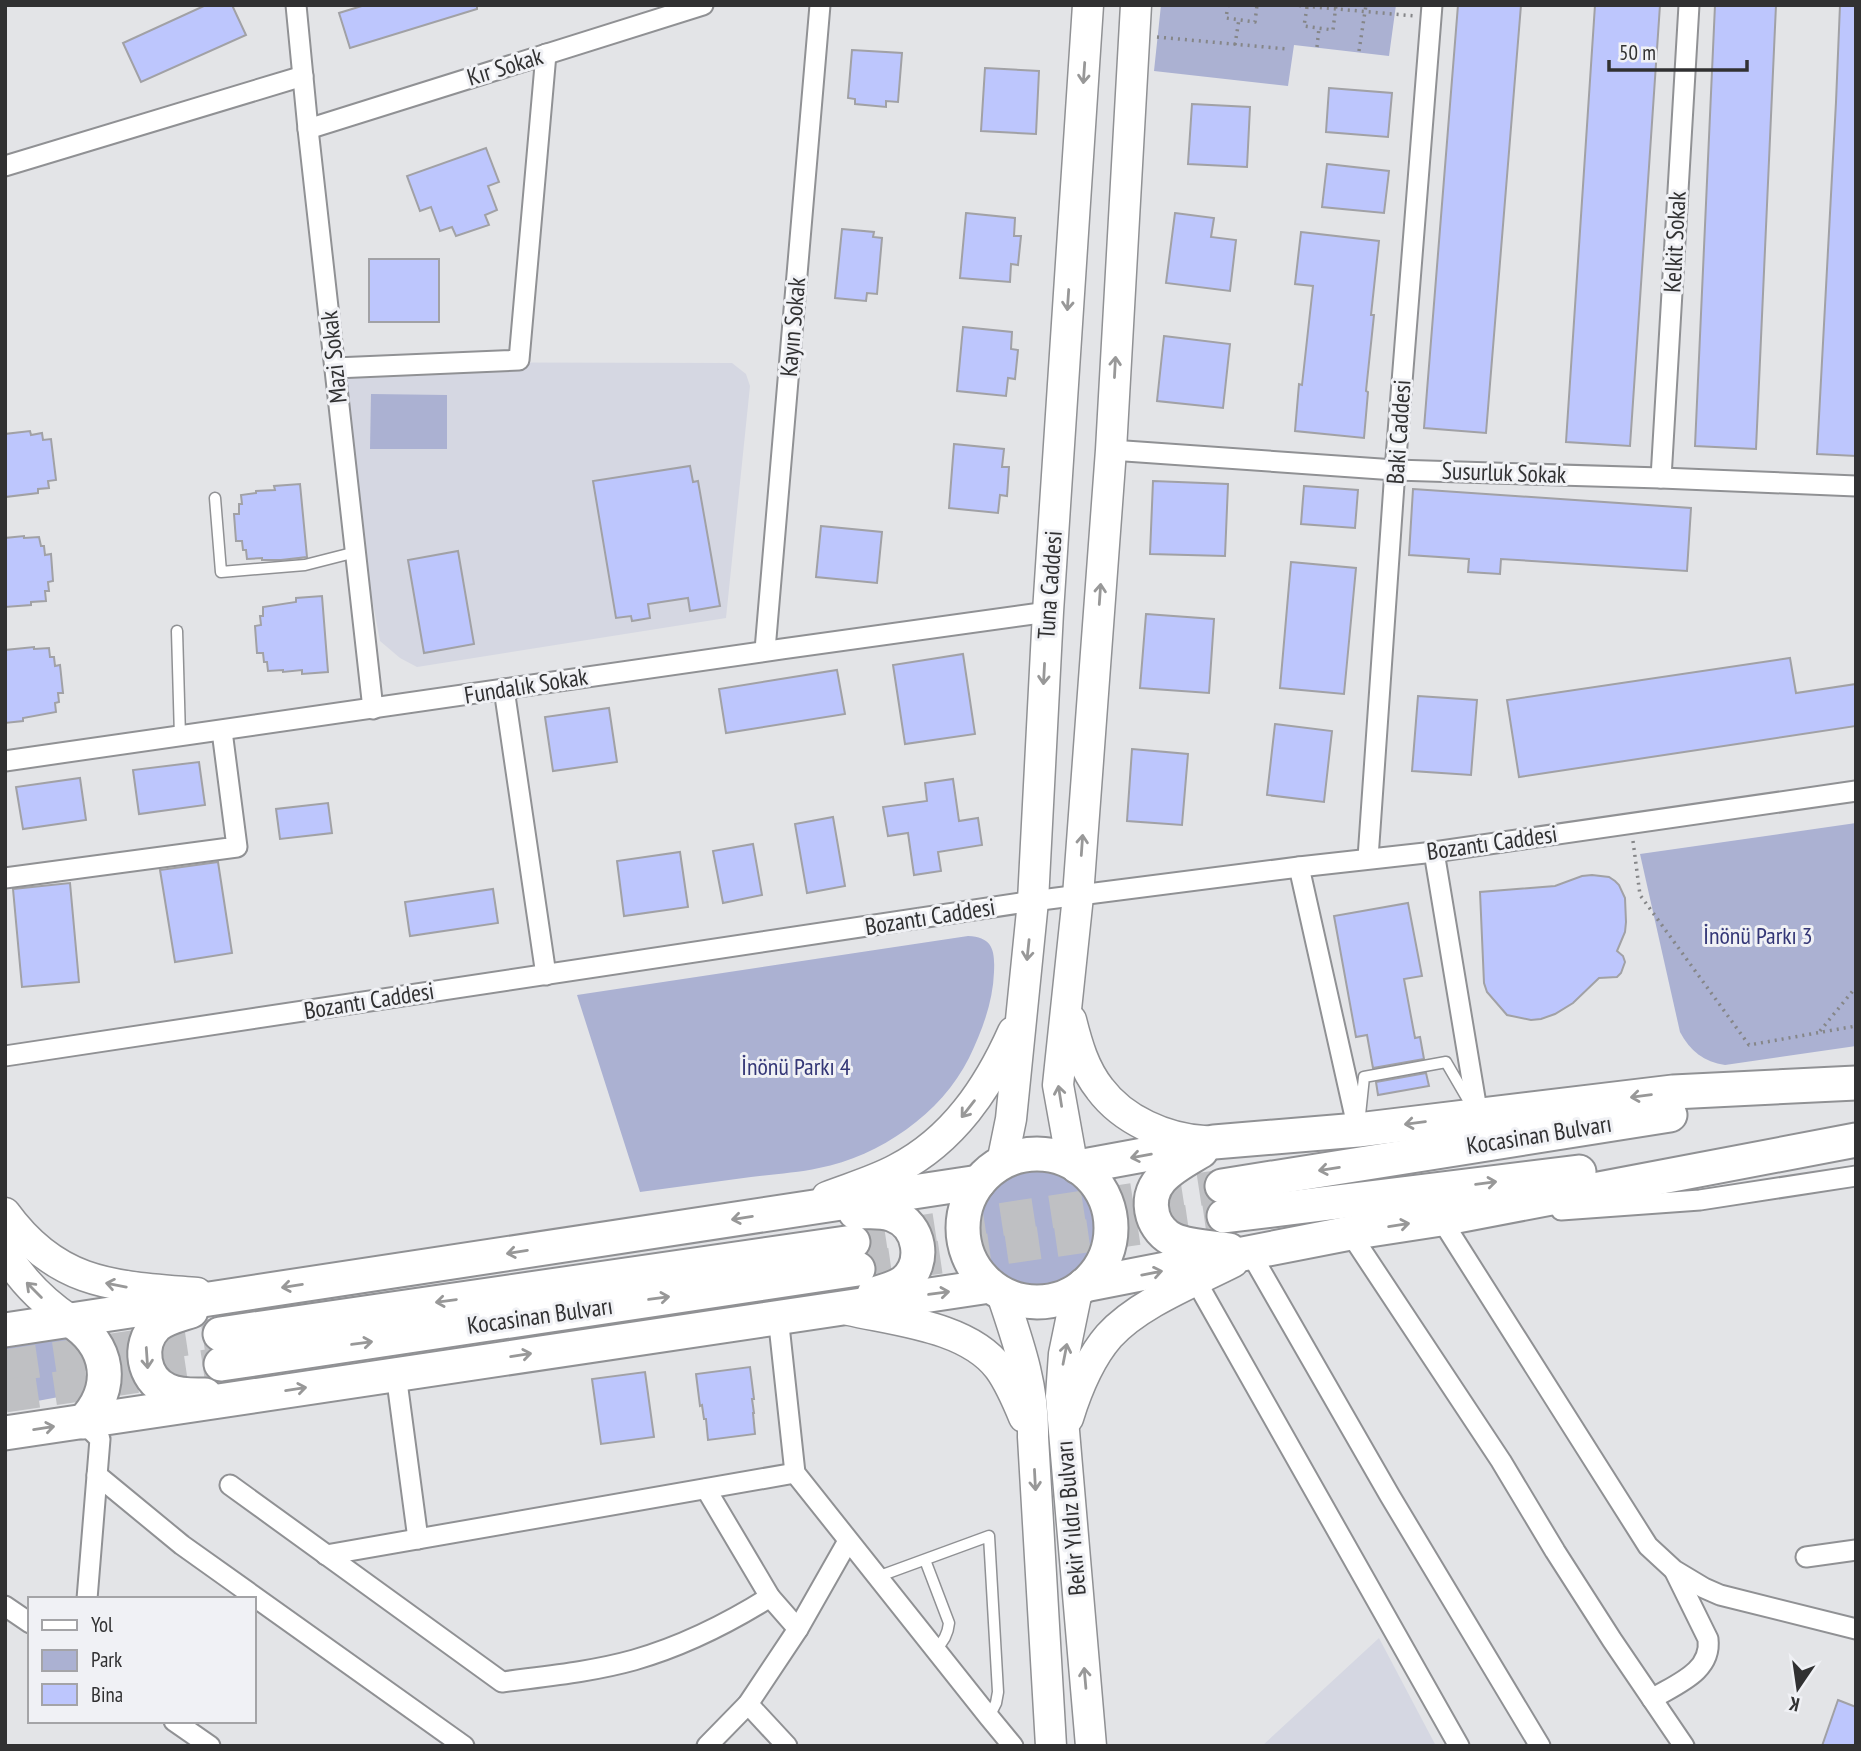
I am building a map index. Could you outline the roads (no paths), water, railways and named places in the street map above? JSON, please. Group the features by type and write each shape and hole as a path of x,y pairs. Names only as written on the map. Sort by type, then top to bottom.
{"highway":[{"path":"1075,1165 1214,1142 1358,1130 1674,1093 1856,1084"},
{"name":"Kocasinan Bulvarı","path":"1856,1084 1223,1201 1856,1139"},
{"path":"1081,1288 1103,1263 1111,1235 1108,1206 1094,1181 1075,1165 1044,1155 1015,1158 990,1173 971,1194 966,1207 963,1221 966,1250 980,1275 996,1290 1016,1299 1045,1302 1059,1299 1081,1288 1350,1233 1441,1219 1856,1139"},
{"path":"1214,1142 1161,1177 1151,1202 1155,1221 1167,1236 1176,1241 1251,1254"},
{"path":"5,1330 791,1210 990,1173"},
{"path":"791,1210 892,1214 909,1226 915,1235 918,1254 912,1273 905,1281 896,1287 839,1307"},
{"name":"Kocasinan Bulvarı","path":"221,1349 856,1256"},
{"path":"5,1433 839,1307 996,1290"},
{"path":"233,1295 156,1326 146,1342 145,1362 154,1380 170,1392 246,1396"},
{"path":"70,1320 80,1326 96,1345 104,1367 104,1380 98,1403 83,1422"}],"main road":[{"name":"Tuna Caddesi","path":"990,1173 1011,1119 1032,901 1088,5"},
{"name":"Tuna Caddesi","path":"1075,1165 1058,1085 1078,896 1111,450 1135,20"},
{"path":"1067,1004 1082,1057 1094,1082 1109,1100 1133,1118 1162,1133 1214,1142"},
{"path":"791,1210 880,1178 917,1157 949,1132 972,1105 992,1074 1009,1041 1022,1006"},
{"path":"5,1213 41,1252 69,1271 86,1278 127,1287 233,1295"},
{"path":"5,1253 26,1283 70,1320"},
{"path":"1064,1435 1083,1380 1100,1348 1127,1319 1143,1308 1251,1254"},
{"name":"Bekir Yıldız Bulvarı","path":"1081,1288 1062,1375 1061,1396 1091,1746"},
{"name":"Bekir Yıldız Bulvarı","path":"996,1290 1027,1372 1033,1414 1051,1746"},
{"path":"839,1307 948,1332 977,1347 999,1368 1007,1380 1033,1437"}],"street":[{"name":"Mazi Sokak","path":"296,5 373,709"},
{"name":"Kır Sokak","path":"308,129 702,5"},
{"name":"Kayın Sokak","path":"765,650 820,5"},
{"name":"Kelkit Sokak","path":"1661,478 1689,5"},
{"name":"Baki Caddesi","path":"1368,859 1395,470 1432,11"},
{"path":"335,368 519,360 546,54"},
{"path":"5,166 303,76"},
{"name":"Susurluk Sokak","path":"1111,450 1395,470 1856,486"},
{"name":"Fundalık Sokak","path":"5,761 765,650 1048,612"},
{"path":"504,689 546,975"},
{"path":"5,878 237,847 222,731"},
{"name":"Bozantı Caddesi","path":"5,1056 1032,901 1434,852 1856,791"},
{"path":"1434,852 1478,1116"},
{"path":"1299,867 1358,1130"},
{"path":"1856,1176 1700,1200 1441,1219 1648,1546 1674,1570 1720,1595 1856,1629"},
{"path":"1350,1233 1501,1461 1555,1551 1684,1746"},
{"path":"1251,1254 1390,1496 1540,1746"},
{"path":"1196,1281 1459,1746"},
{"path":"778,1316 795,1473 1013,1746"},
{"path":"396,1374 418,1539"},
{"path":"83,1422 100,1439 87,1597"},
{"path":"326,1555 795,1473"},
{"path":"97,1475 182,1545 255,1597"},
{"path":"230,1486 502,1682 600,1668 666,1650 720,1627 770,1597"},
{"path":"706,1489 770,1597 798,1629"},
{"path":"707,1746 748,1704 798,1629 848,1541"},
{"path":"1806,1557 1856,1550"},
{"path":"1652,1699 1701,1668 1709,1648 1708,1639 1674,1570"},
{"path":"256,1598 464,1746"},
{"path":"5,1606 28,1622"},
{"path":"748,1704 787,1746"},
{"path":"177,1723 210,1746"}],"lane":[{"path":"215,498 221,572 305,565 356,552"},
{"path":"177,631 180,737"},
{"path":"1358,1130 1364,1077 1446,1062 1478,1116"},
{"path":"877,1577 989,1536 998,1692 989,1717"},
{"path":"925,1560 949,1622 944,1641 935,1650"}],"tunnel":[{"path":"853,1242 1222,1186"},
{"path":"858,1269 1224,1216"},
{"path":"5,1366 220,1334"},
{"path":"5,1396 221,1364"}],"park label":[{"name":"İnönü Parkı 3","path":"1758,936"},
{"name":"İnönü Parkı 4","path":"796,1067"}]}
